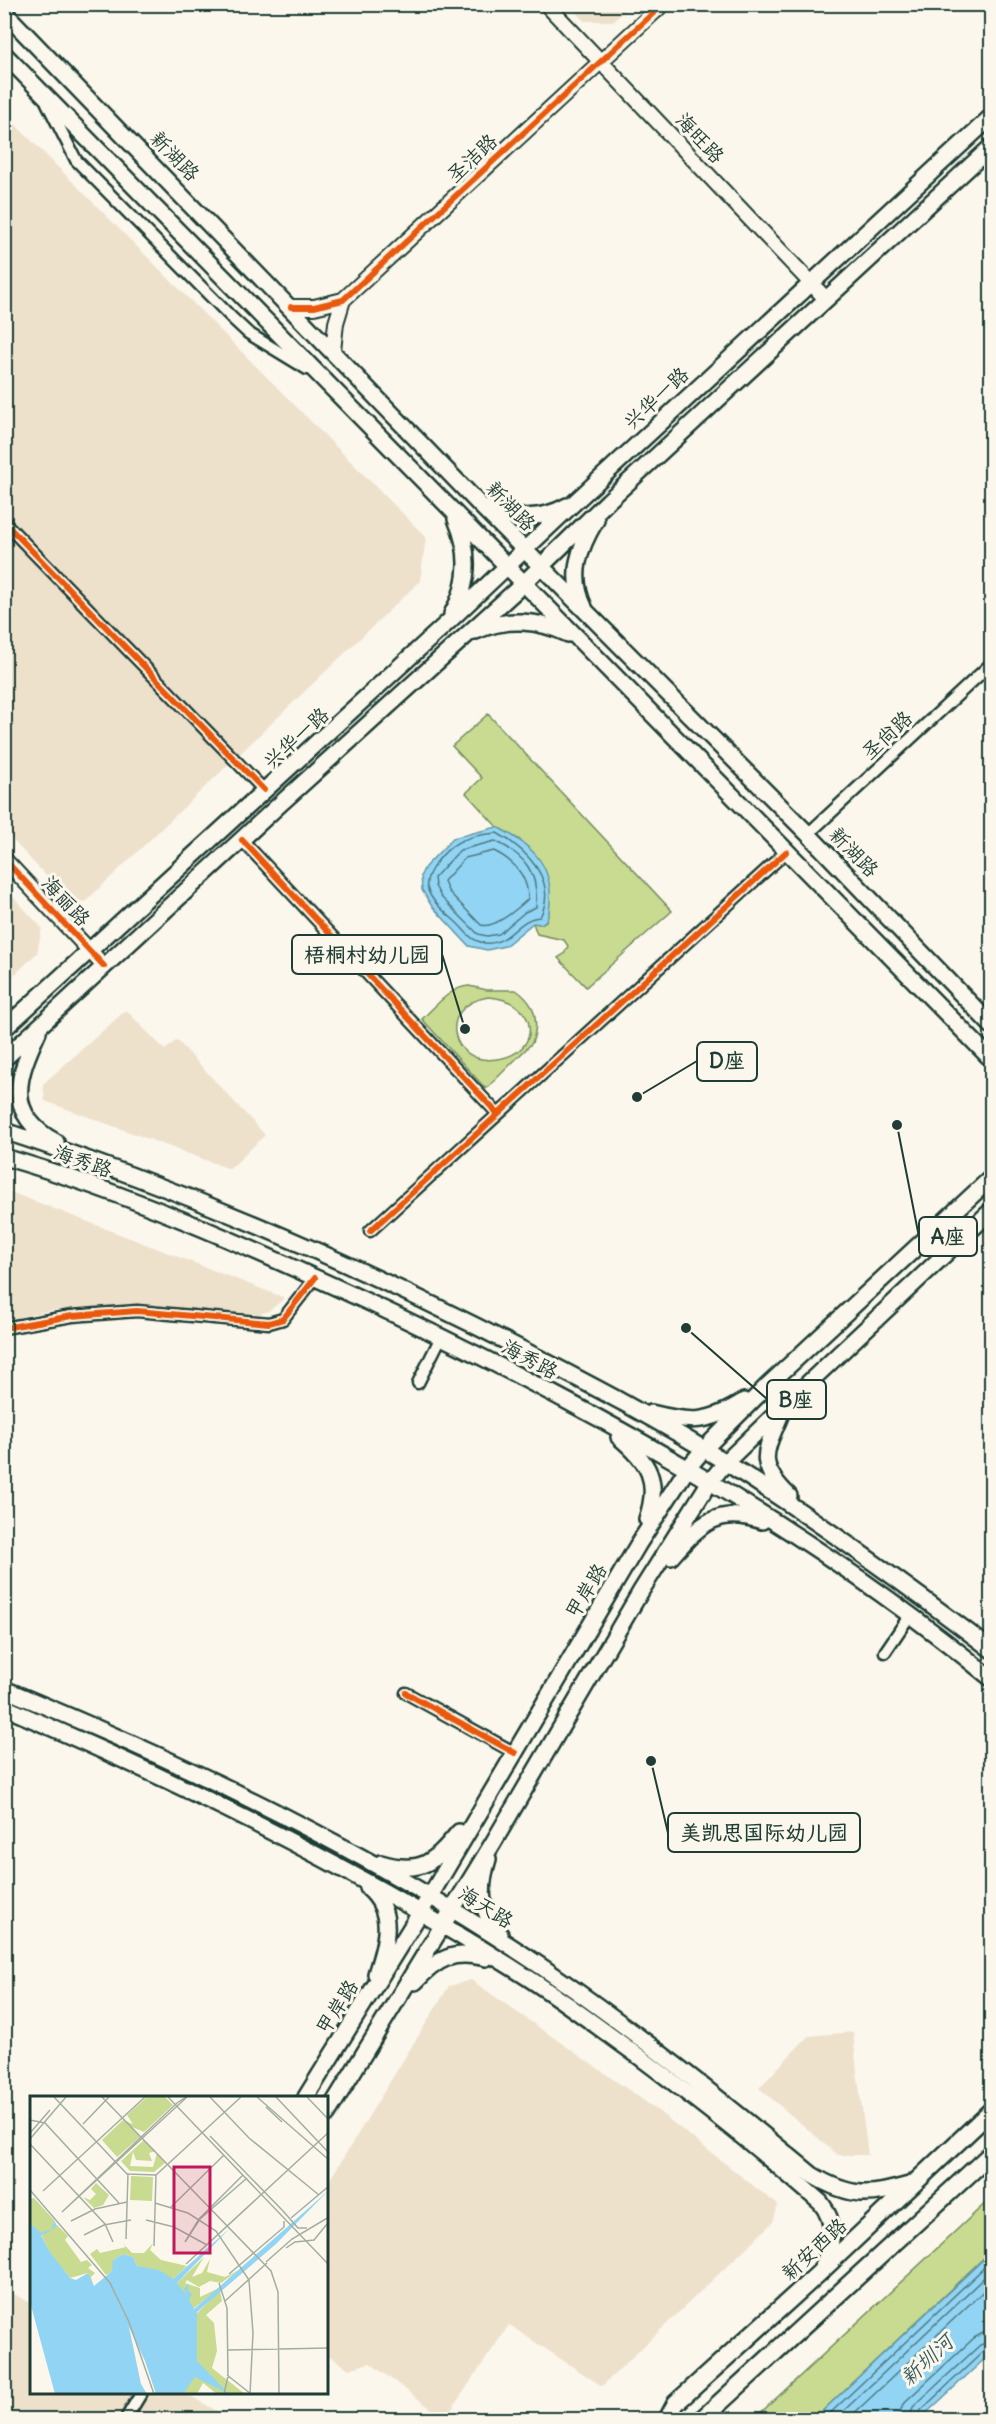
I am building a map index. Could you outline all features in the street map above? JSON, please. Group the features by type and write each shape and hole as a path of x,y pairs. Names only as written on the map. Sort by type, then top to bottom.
{"main road":[{"name":"新湖路","path":"4,12 291,306 481,506 807,834 992,1026"},
{"path":"4,54 992,1060"},
{"name":"兴华一路","path":"7,1027 446,624 992,116"},
{"name":"兴华一路","path":"4,1059 523,584 608,501 992,146"},
{"path":"660,423 658,431 661,437 667,440 676,438"},
{"path":"588,615 578,593 576,581 578,556 587,534 608,501"},
{"path":"481,506 510,516 535,517 549,514 575,502"},
{"path":"446,504 461,531 467,567 462,593 446,624"},
{"path":"460,640 494,624 519,621 544,625 578,640"},
{"path":"398,668 407,668 412,672 414,678 411,685"},
{"path":"669,733 666,722 669,715 681,711 688,715"},
{"path":"929,997 936,1001 948,998 951,991 948,981"},
{"path":"41,1025 21,1075 19,1096 21,1108 41,1133 88,1158"},
{"name":"海秀路","path":"4,1131 88,1158 263,1227 454,1315 630,1408 726,1462 815,1521 992,1650"},
{"name":"海秀路","path":"4,1157 127,1200 259,1252 441,1337 596,1418 687,1469 788,1531 910,1615 992,1679"},
{"name":"甲岸路","path":"307,2096 430,1897 639,1543 687,1469 767,1386 992,1177"},
{"path":"328,2112 493,1843 641,1591 709,1483 726,1462 785,1405 992,1210"},
{"path":"932,1233 940,1229 950,1232 953,1240 950,1249"},
{"path":"630,1408 676,1419 698,1421 719,1416 767,1386"},
{"path":"785,1405 769,1442 767,1468 775,1482 815,1521"},
{"path":"596,1418 641,1458 651,1474 654,1497 639,1543"},
{"path":"641,1591 691,1535 709,1520 740,1515 788,1531"},
{"name":"海天路","path":"4,1689 110,1732 199,1773 350,1851 452,1910 623,2024 703,2085 812,2175 829,2185 854,2193 873,2193 913,2184"},
{"name":"海天路","path":"4,1707 183,1787 348,1870 519,1972 604,2031 693,2097 821,2203 832,2221 832,2244 818,2274"},
{"path":"350,1851 383,1864 419,1867 434,1860 442,1852 490,1795"},
{"path":"493,1843 483,1877 483,1906 489,1921 509,1946"},
{"path":"348,1870 378,1897 385,1916 384,1947 370,1993"},
{"path":"394,2004 426,1970 452,1956 472,1954 488,1958 519,1972"},
{"name":"新安西路","path":"667,2420 676,2403 818,2274 992,2110"},
{"path":"701,2420 992,2153"},
{"path":"704,2379 722,2400"}],"street":[{"name":"海旺路","path":"546,4 826,299"},
{"name":"圣洁路","path":"333,351 335,327 344,300 663,4"},
{"path":"42,93 76,160 232,319 248,333 325,381"},
{"name":"圣洁路","path":"291,306 315,307 344,300"},
{"path":"4,522 264,790"},
{"name":"圣尚路","path":"807,834 992,663"},
{"path":"242,840 498,1114"},
{"path":"370,1231 786,852"},
{"name":"海丽路","path":"4,859 104,966"},
{"path":"4,1329 72,1316 137,1311 268,1323 283,1319 315,1278"},
{"path":"418,1383 441,1337"},
{"path":"885,1652 910,1615"},
{"path":"406,1693 515,1754"},
{"path":"125,2420 141,2394"}],"shaded area":[{"path":"568,5 631,5 613,21 584,21"},
{"path":"4,113 426,537 420,581 85,902 68,899 5,832"},
{"path":"5,888 42,928 37,953 5,984"},
{"path":"126,1010 165,1050 177,1040 265,1135 230,1169 45,1101 43,1084"},
{"path":"5,1190 285,1298 269,1311 260,1314 136,1306 53,1310 5,1320"},
{"path":"471,1980 653,2107 778,2205 773,2222 602,2386 509,2325 445,2419 370,2363 349,2369 328,2355 328,2182 449,1986"},
{"path":"853,2032 868,2155 838,2155 759,2088 808,2036"},
{"path":"4,2289 30,2302 30,2394 187,2394 231,2419 5,2419"}],"green space":[{"path":"488,714 672,911 586,987 558,958 564,954 568,946 564,940 537,934 533,923 541,924 546,921 549,912 520,840 497,827 466,793 482,778 452,746"},
{"path":"462,987 516,990 528,1001 534,1013 536,1027 532,1043 486,1089 422,1019 443,998","holes":["488,997 505,1000 518,1007 526,1016 529,1027 528,1038 512,1055 497,1059 481,1059 469,1054 460,1045 455,1034 455,1023 461,1012 471,1003"]},
{"path":"991,2198 991,2251 814,2419 754,2419"}],"water":[{"path":"497,827 520,840 537,856 548,877 550,903 544,922 533,923 505,946 487,950 469,946 431,905 422,890 421,875 425,867 453,838"},
{"name":"新圳河","path":"991,2252 991,2353 920,2419 814,2419"}],"cycle path":[{"path":"291,307 314,307 343,300 663,4"},
{"path":"4,522 264,790"},
{"path":"242,840 498,1114"},
{"path":"370,1231 786,852"},
{"path":"4,859 104,966"},
{"path":"4,1328 72,1316 137,1311 269,1323 283,1319 315,1278"},
{"path":"406,1693 515,1753"}],"place":[{"name":"梧桐村幼儿园","path":"465,1029"},
{"name":"D座","path":"637,1097"},
{"name":"A座","path":"897,1125"},
{"name":"B座","path":"686,1328"},
{"name":"美凯思国际幼儿园","path":"651,1761"}]}
